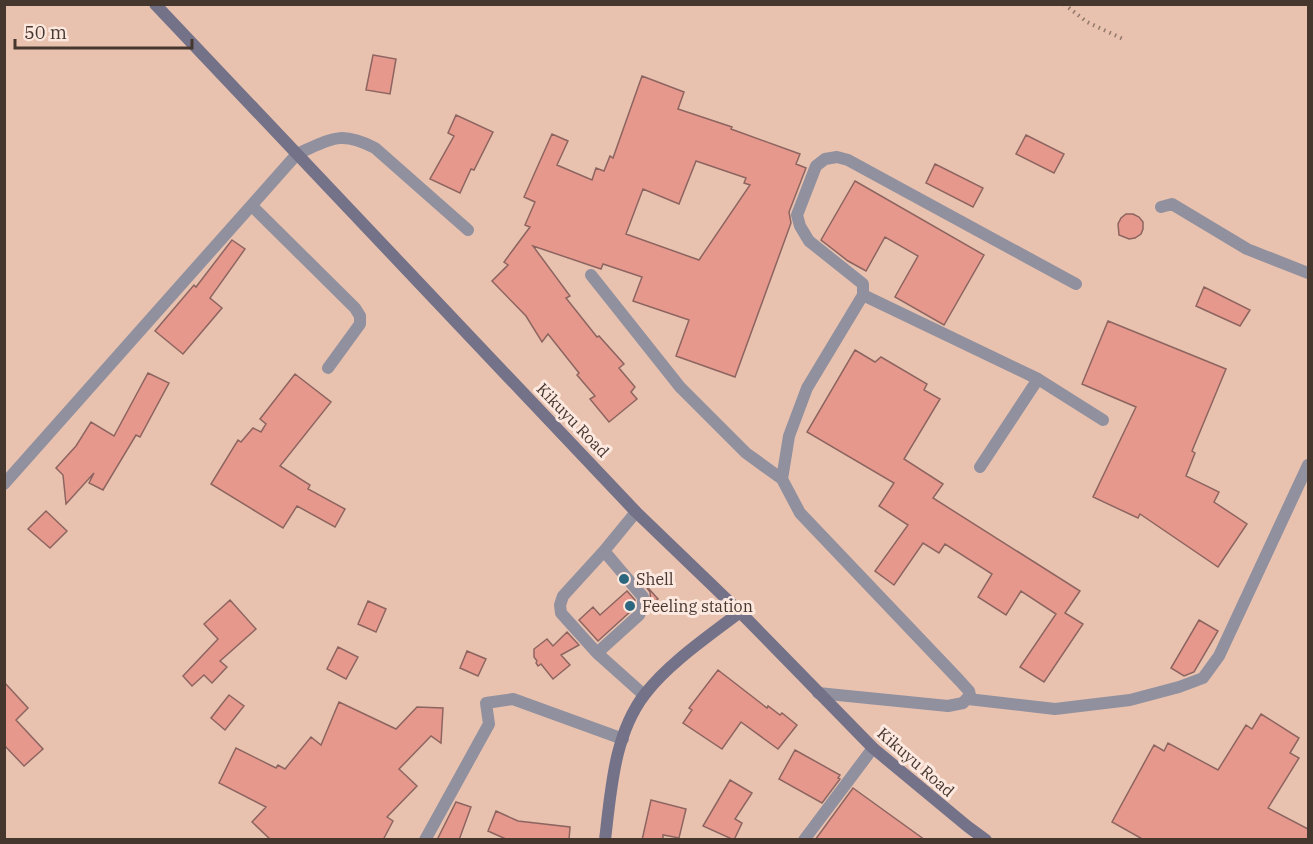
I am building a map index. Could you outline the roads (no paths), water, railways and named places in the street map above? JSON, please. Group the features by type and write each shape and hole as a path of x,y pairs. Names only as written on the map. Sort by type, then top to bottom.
{"main road":[{"name":"Kikuyu Road","path":"155,4 636,512 740,612 873,748 986,840"},
{"path":"606,840 616,759 644,695 656,681 700,642 740,612"}],"street":[{"path":"4,484 297,154 333,138 346,137 360,140 375,148 468,230"},
{"path":"782,478 789,436 807,388 863,295 863,285 809,241 800,226 797,215 816,166 825,159 837,157 848,160 1076,284"},
{"path":"1161,207 1172,204 1247,249 1308,273"},
{"path":"252,206 355,308 360,316 360,324 328,368"},
{"path":"591,275 680,387 746,453 782,478 800,513 969,691 968,699 963,703 948,706 818,693"},
{"path":"863,295 1038,379 1103,420"},
{"path":"980,467 1038,379"},
{"path":"968,699 1055,710 1131,700 1203,678 1219,656 1308,465"},
{"path":"636,512 563,596 560,606 561,614 597,653 644,695"},
{"path":"597,653 639,615 643,606 642,597 604,551"},
{"path":"425,840 489,724 486,703 513,699 623,739"},
{"path":"804,840 873,748"}],"place":[{"name":"Shell","path":"624,579"},
{"name":"Feeling station","path":"630,606"}]}
